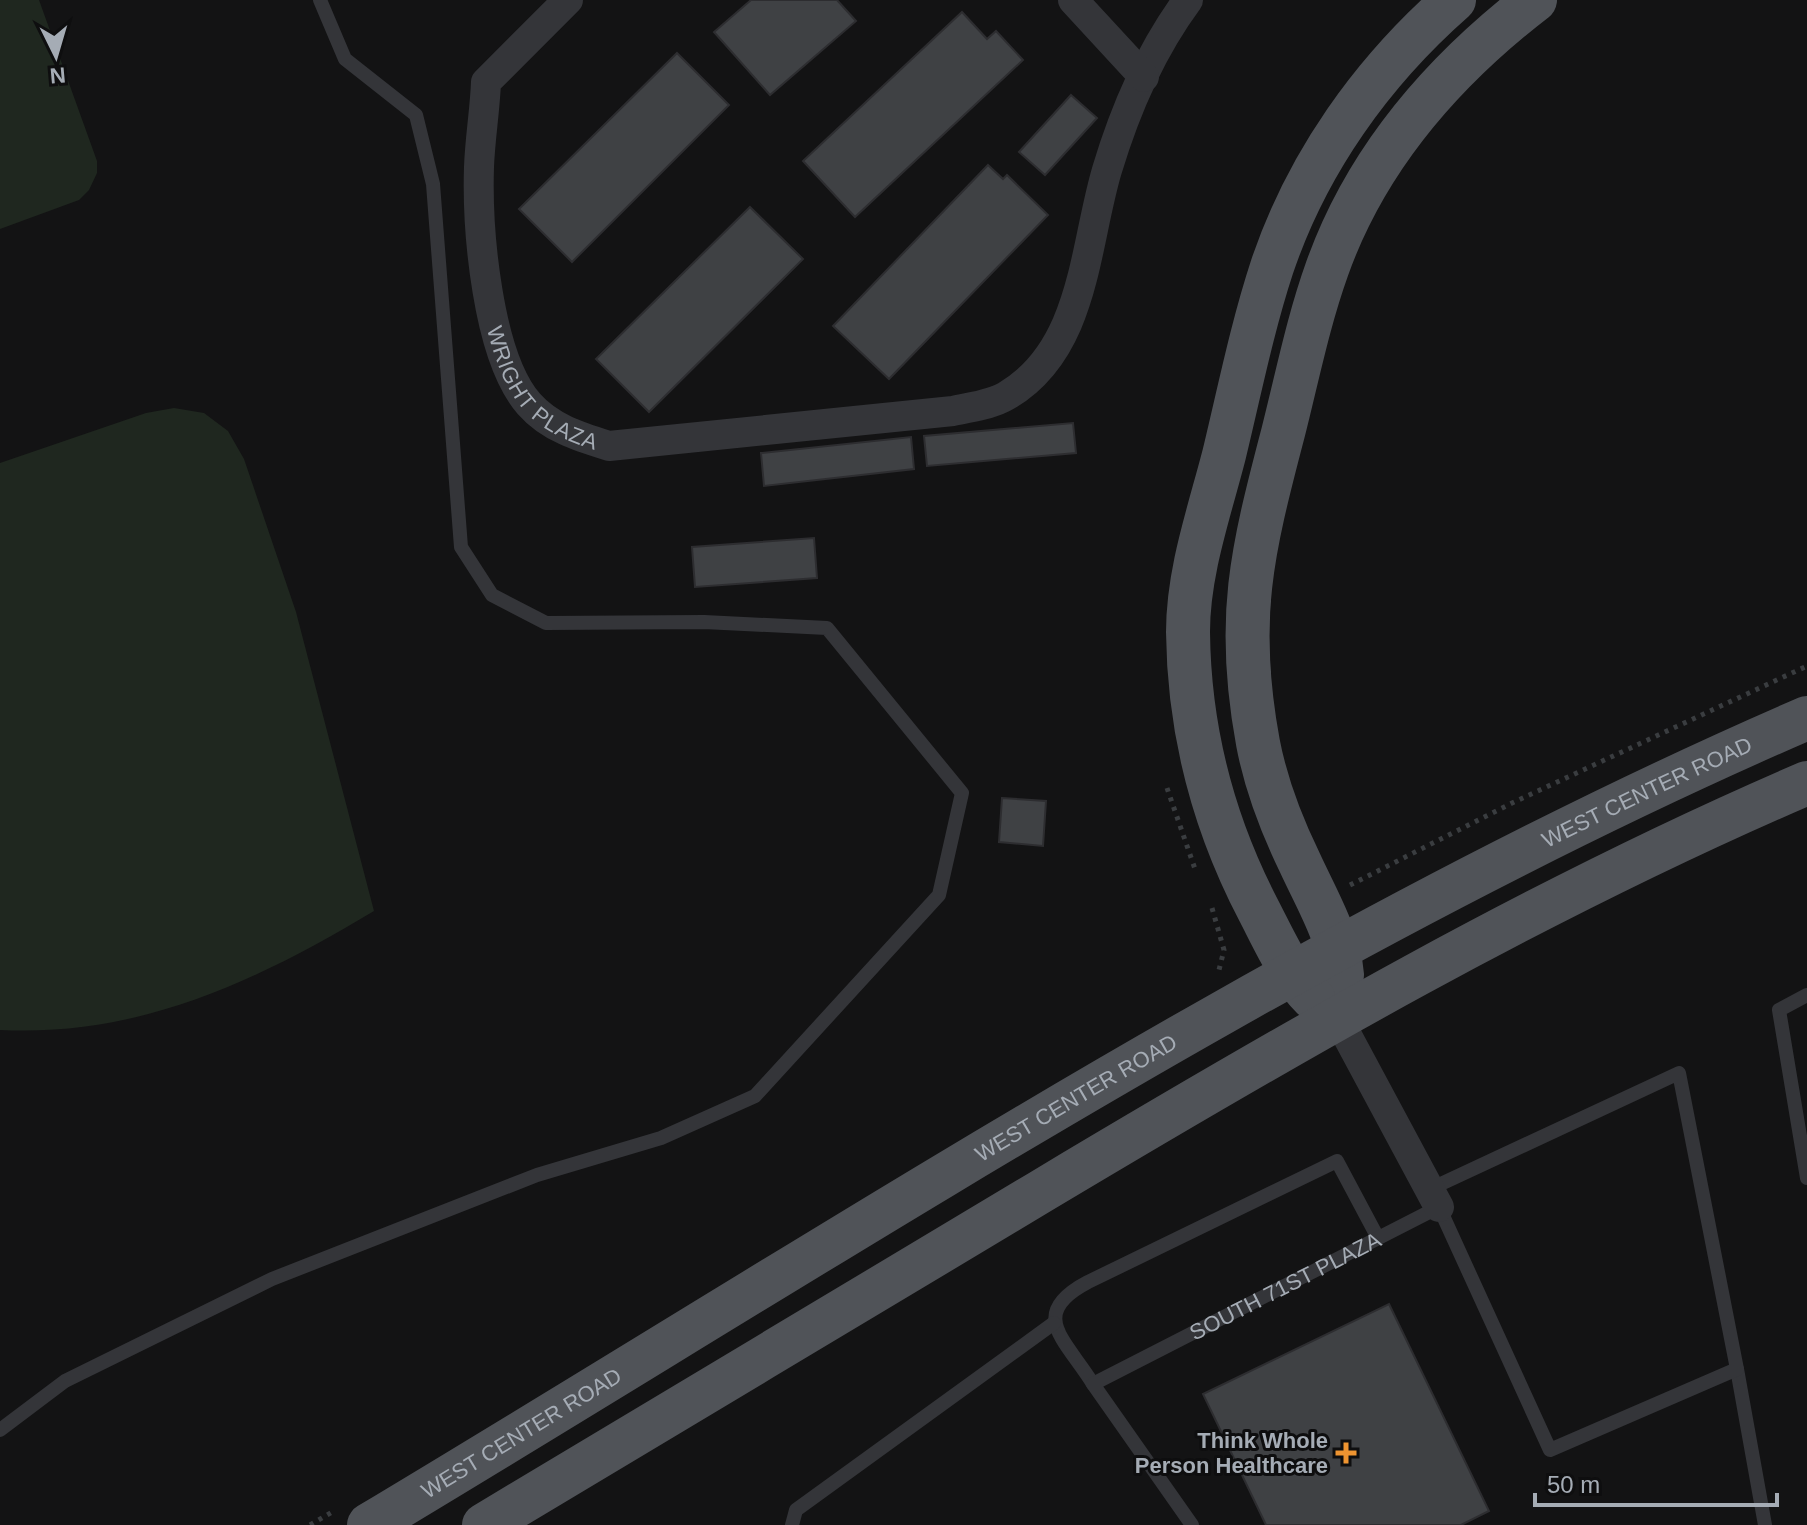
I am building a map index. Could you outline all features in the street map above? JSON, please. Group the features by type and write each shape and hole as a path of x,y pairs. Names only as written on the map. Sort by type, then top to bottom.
{"main road":[{"path":"1337,1017 1314,999 1294,975 1267,927 1224,835 1202,757 1189,651 1189,609 1196,565 1268,279 1295,211 1332,140 1364,96 1410,42 1454,0"},
{"path":"1337,1017 1342,985 1337,949 1278,815 1254,718 1245,625 1256,537 1318,293 1348,219 1376,168 1421,107 1477,49 1535,0"},
{"name":"WEST CENTER ROAD","path":"369,1525 950,1174 1337,949 1481,874 1807,718"},
{"path":"484,1525 1337,1017 1463,948 1807,783"}],"street":[{"path":"1073,0 1144,77 1172,22 1188,0"},
{"name":"WRIGHT PLAZA","path":"562,6 486,82 479,166 483,249 498,344 508,371 538,413 568,433 609,446 953,411 1003,398 1029,379 1056,344 1075,305 1106,172 1126,112 1144,77"},
{"path":"1337,1017 1435,1198"}],"lane":[{"path":"0,1430 65,1381 272,1279 537,1175 661,1138 755,1096 939,895 962,793 827,628 704,622 546,623 492,595 461,547 433,184 416,115 345,59 320,0"},
{"path":"1807,995 1779,1010 1807,1178"},
{"name":"SOUTH 71ST PLAZA","path":"1093,1384 1378,1238 1435,1198 1679,1073 1737,1369"},
{"path":"1192,1525 1054,1323 1055,1307 1064,1295 1337,1161 1378,1238"},
{"path":"1435,1198 1550,1450 1737,1369 1765,1525"},
{"path":"792,1525 796,1510 1054,1323"}],"path":[{"path":"1318,901 1512,803 1807,666"},
{"path":"1224,950 1267,927"}],"shaded area":[{"path":"0,0 39,0 97,161 97,173 89,190 79,200 0,229"},
{"path":"174,408 204,413 228,431 244,459 296,612 374,911 241,981 149,1014 51,1030 0,1030 0,463 146,413"}],"building":[{"path":"751,0 837,0 856,21 770,95 714,32"},
{"path":"962,12 987,39 996,31 1023,60 855,217 803,161"},
{"path":"677,53 729,105 572,262 519,209"},
{"path":"1071,95 1097,118 1045,175 1019,152"},
{"path":"988,165 1003,179 1007,175 1048,215 889,379 833,326"},
{"path":"750,207 803,259 649,412 596,359"},
{"path":"1073,423 1076,453 927,466 924,436"},
{"path":"911,437 914,469 764,486 761,453"},
{"path":"814,538 817,578 695,587 692,547"},
{"path":"1002,798 1046,801 1043,846 999,842"},
{"name":"Think Whole Person Healthcare","path":"1389,1304 1489,1511 1461,1525 1266,1525 1203,1394"}],"place":[{"name":"Think Whole Person Healthcare","path":"1346,1453"}]}
